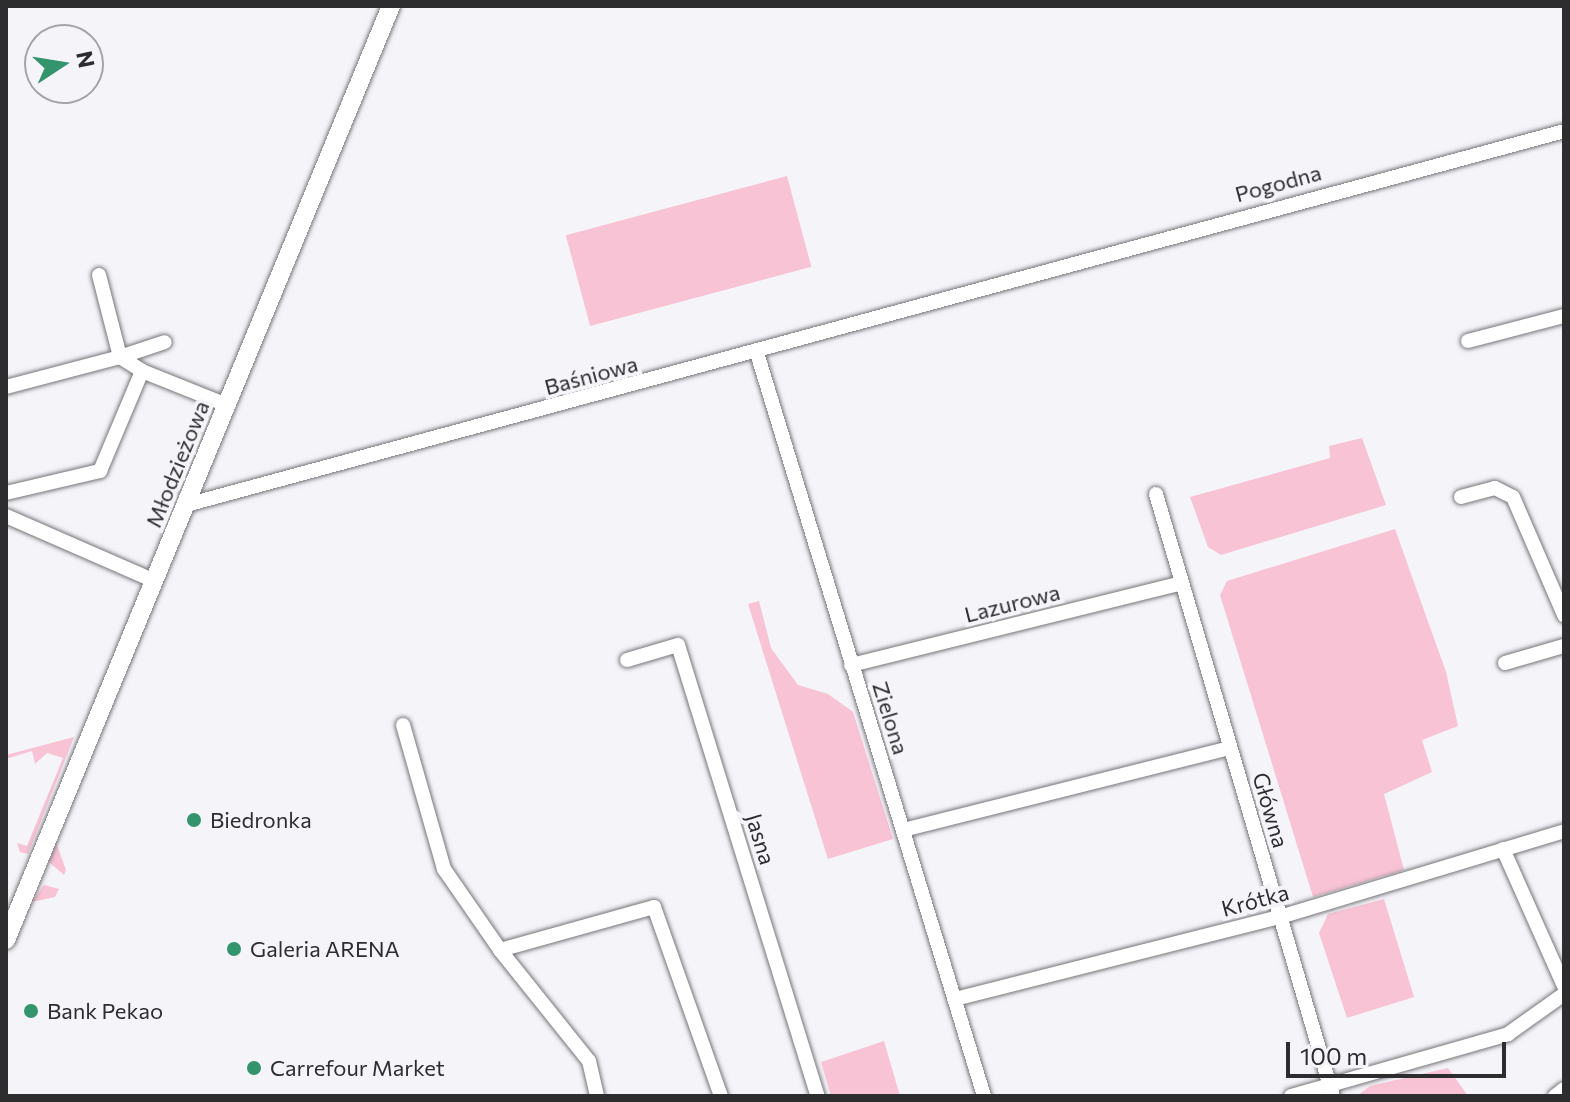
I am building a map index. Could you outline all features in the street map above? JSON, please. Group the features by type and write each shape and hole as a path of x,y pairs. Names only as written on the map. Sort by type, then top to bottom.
{"street":[{"name":"Młodzieżowa","path":"6,940 391,6"},
{"name":"Pogodna","path":"1005,282 1564,131"},
{"path":"99,275 120,357 142,371 227,405"},
{"name":"Baśniowa","path":"186,505 757,353 1005,282"},
{"path":"1468,341 1564,316"},
{"path":"6,387 165,342"},
{"name":"Zielona","path":"757,353 984,1096"},
{"path":"6,493 100,471 142,371"},
{"path":"1461,497 1495,488 1513,497 1564,615"},
{"name":"Główna","path":"1156,494 1331,1091"},
{"path":"6,516 155,581"},
{"name":"Lazurowa","path":"851,665 1182,583"},
{"name":"Jasna","path":"627,660 678,645 818,1096"},
{"path":"1505,663 1564,646"},
{"path":"403,725 444,869 500,950 589,1061 597,1096"},
{"path":"903,830 1230,748"},
{"name":"Krótka","path":"955,999 1280,917 1564,831"},
{"path":"1503,849 1564,986"},
{"path":"500,950 654,907 721,1096"},
{"path":"1291,1096 1331,1091 1508,1034 1564,994"},
{"path":"1555,1096 1564,1089"}],"shaded area":[{"path":"787,176 811,267 590,326 566,235"},
{"path":"1362,438 1386,505 1221,555 1208,547 1190,497 1330,458 1329,446"},
{"path":"1395,529 1446,672 1458,726 1422,740 1432,772 1384,794 1404,870 1313,897 1220,595 1227,581"},
{"path":"759,601 771,648 798,685 828,694 853,712 893,839 828,859 748,604"},
{"path":"74,737 28,854 20,852 17,843 27,846 63,758 47,753 35,764 32,751 6,759 6,755"},
{"path":"56,842 66,870 64,875 49,862"},
{"path":"44,885 59,889 55,897 32,902"},
{"path":"1384,899 1414,997 1347,1018 1319,933 1328,914"},
{"path":"884,1041 900,1096 831,1096 821,1062"},
{"path":"1448,1068 1468,1096 1357,1096 1370,1086"}],"place":[{"name":"Biedronka","path":"194,820"},
{"name":"Galeria ARENA","path":"234,949"},
{"name":"Bank Pekao","path":"31,1011"},
{"name":"Carrefour Market","path":"254,1068"}]}
